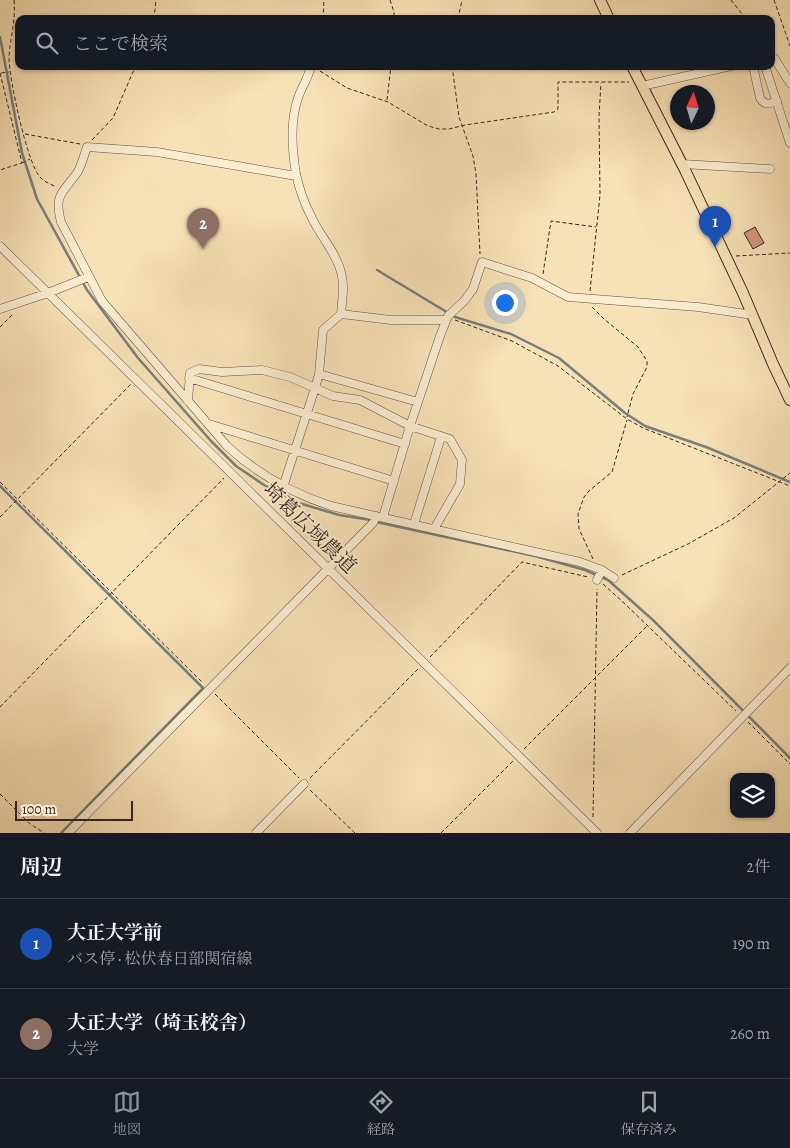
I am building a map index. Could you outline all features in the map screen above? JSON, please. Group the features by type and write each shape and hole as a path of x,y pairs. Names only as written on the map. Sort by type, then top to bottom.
{"main road":[{"path":"600,0 607,15"},
{"path":"634,70 682,164 753,315 790,400"}],"street":[{"path":"775,60 790,82"},
{"path":"283,487 319,374 323,330 341,314 342,272 312,218 296,176 293,149 293,121 297,99 308,80 310,70"},
{"path":"641,84 711,70"},
{"path":"754,70 760,98 763,103 777,101"},
{"path":"766,70 790,143"},
{"path":"296,176 157,152 88,146 77,172 63,190 57,202 60,222 102,301 208,424 243,461 283,487 320,502 377,519 414,524 580,562 614,578"},
{"path":"682,164 770,169"},
{"name":"埼葛広域農道","path":"0,246 594,830"},
{"path":"68,833 377,519 394,481 418,402 449,316 473,289 482,262 520,273 564,296 588,300 626,300 698,307 753,315"},
{"path":"0,309 48,293 88,276"},
{"path":"341,314 391,320 449,316"},
{"path":"188,401 190,372 199,369 222,372 262,370 290,376 333,396 360,400 410,426 450,439 462,460 460,484 434,529"},
{"path":"319,374 418,402"},
{"path":"189,378 405,444"},
{"path":"208,424 394,481"},
{"path":"414,524 442,437"},
{"path":"597,580 598,569"},
{"path":"630,833 790,668"},
{"path":"256,833 304,784"}],"path":[{"path":"14,0 15,25 10,55 10,72 30,159 42,179 63,190"},
{"path":"154,15 156,0"},
{"path":"323,15 324,0"},
{"path":"390,0 393,15"},
{"path":"459,15 462,0"},
{"path":"731,0 743,15"},
{"path":"774,0 790,46"},
{"path":"24,134 88,146 113,118 134,70"},
{"path":"387,101 391,70"},
{"path":"452,70 458,116 473,156 476,174 479,198 479,243 482,262"},
{"path":"320,71 347,88 387,101 428,126 439,129 554,112 558,109 558,82 641,84"},
{"path":"10,72 0,73 22,163"},
{"path":"598,569 578,530 578,514 588,491 612,472 634,394 647,367 647,361 638,347 604,319 588,300 601,176 599,116 601,82"},
{"path":"0,170 30,159"},
{"path":"541,283 551,221 596,227"},
{"path":"725,256 790,253"},
{"path":"0,327 20,307 18,303"},
{"path":"449,316 512,341 558,366 627,419 643,428 779,480 790,486"},
{"path":"0,517 136,380"},
{"path":"0,707 230,472"},
{"path":"614,578 688,544 734,518 790,472"},
{"path":"0,482 112,593"},
{"path":"355,833 304,784 522,562 597,580 623,602 790,764"},
{"path":"594,830 597,580"},
{"path":"441,833 647,626"},
{"path":"0,794 29,824 44,833"}],"building":[{"path":"755,227 764,243 753,249 744,233"}],"waterway":[{"path":"0,37 22,153 37,199 87,290 138,358 211,441 236,466 264,485 299,503 339,515 371,520"},
{"path":"377,270 455,317 511,334 559,358 625,413 645,426 706,447 790,482"},
{"path":"0,486 203,688 61,833"},
{"path":"376,522 535,556 585,570 608,580 654,621 790,758"}],"place":[{"name":"大正大学前","path":"715,247"},
{"name":"大正大学（埼玉校舎）","path":"203,249"}]}
